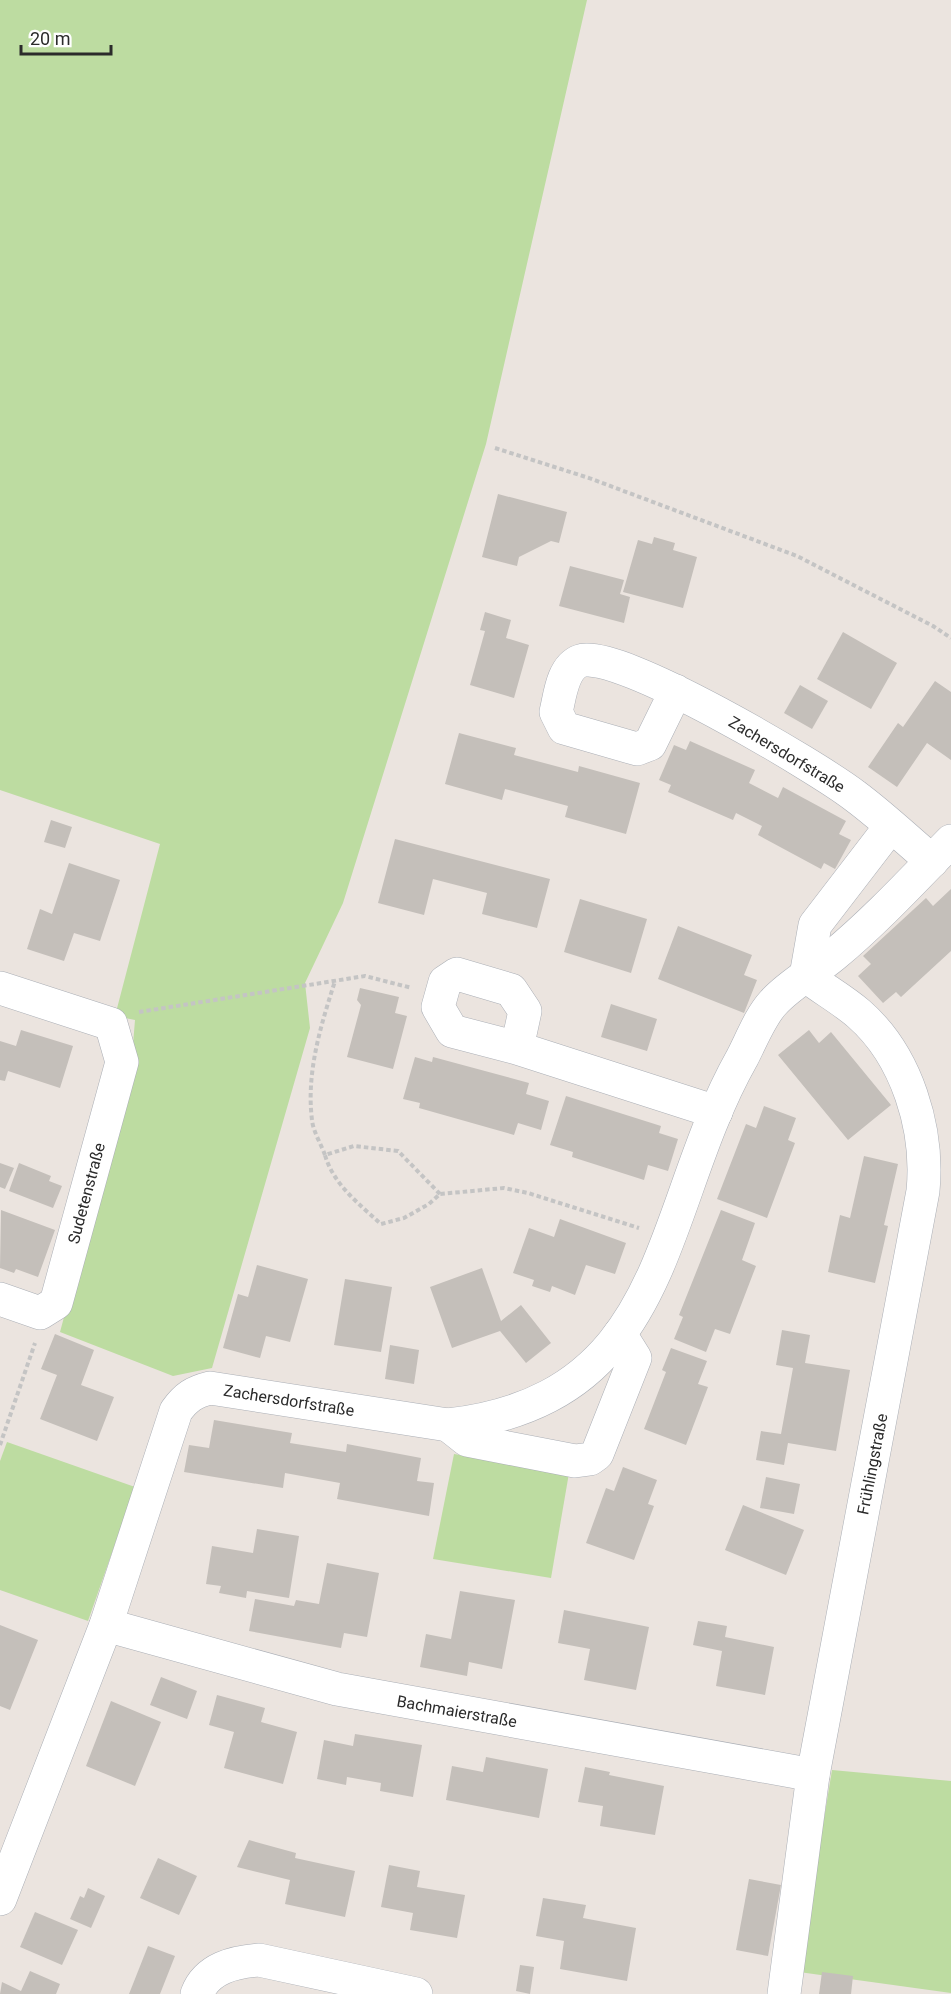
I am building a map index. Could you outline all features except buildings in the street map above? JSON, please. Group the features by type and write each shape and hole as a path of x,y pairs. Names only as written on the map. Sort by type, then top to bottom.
{"street":[{"name":"Zachersdorfstraße","path":"0,1899 106,1625 176,1411 195,1392 210,1388 448,1425 481,1422 513,1412 542,1399 573,1380 599,1360 639,1309 671,1238 724,1089 772,1003 835,955 941,851 891,826 854,795 750,729 676,691"},
{"path":"806,976 816,925 891,826"},
{"path":"517,1048 525,1011 511,990 457,974 445,982 438,1007 452,1031 517,1048 716,1112"},
{"name":"Frühlingstraße","path":"784,1994 813,1775 921,1202 926,1160 918,1118 909,1089 885,1043 859,1014 806,976"},
{"path":"0,988 111,1024"},
{"name":"Sudetenstraße","path":"46,1311 56,1303 122,1062 111,1024"},
{"path":"0,1299 40,1313 46,1311"},
{"path":"448,1425 467,1440 575,1461 590,1459 597,1454 635,1358 620,1334"},
{"name":"Bachmaierstraße","path":"106,1625 337,1689 813,1775"},
{"path":"197,1994 216,1970 238,1961 259,1960 416,1994"}],"path":[{"path":"495,448 589,478 798,556 933,626 951,638"},
{"path":"111,1024 128,1014 365,976 441,995"},
{"path":"335,981 317,1040 311,1090 312,1121 328,1166 351,1197 381,1224 404,1218 429,1204 440,1194 504,1188 528,1193 671,1238"},
{"path":"325,1155 354,1146 398,1151 440,1194"},
{"path":"0,1445 46,1311"}],"green space":[{"path":"0,0 587,0 486,444 343,903 305,983 310,1028 212,1368 173,1376 60,1332 131,1069 135,1020 115,1016 160,844 0,790"},
{"path":"7,1442 135,1487 88,1621 0,1590 0,1461"},
{"path":"454,1454 569,1473 551,1578 433,1559"},
{"path":"832,1770 951,1781 951,1993 799,1972"}]}
